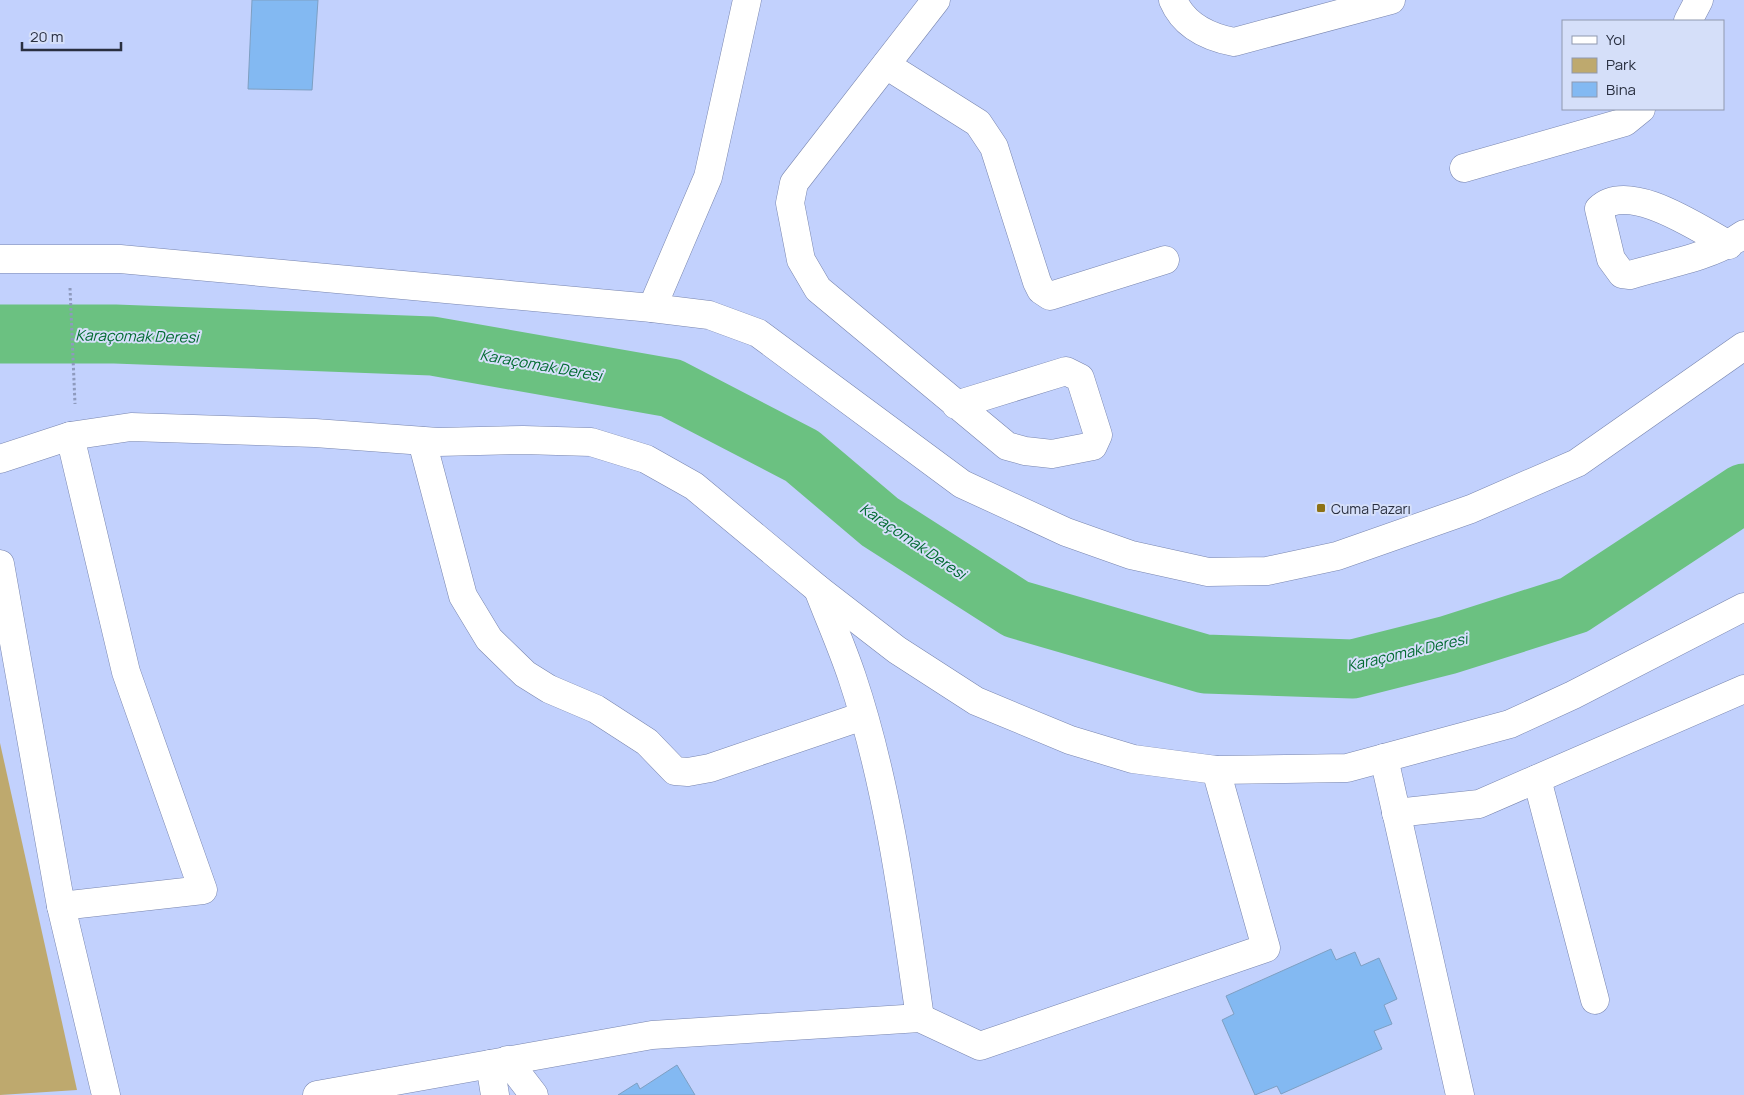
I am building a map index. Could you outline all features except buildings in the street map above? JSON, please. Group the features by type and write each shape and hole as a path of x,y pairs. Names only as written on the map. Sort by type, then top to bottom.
{"street":[{"path":"652,308 708,178 746,0"},
{"path":"936,0 794,183 790,203 801,260 818,288 996,439 1007,446 1025,451 1052,454 1093,446 1098,435 1080,378 1066,371 956,405"},
{"path":"1173,0 1183,17 1198,30 1218,39 1234,42 1391,0"},
{"path":"1689,20 1699,0"},
{"path":"886,65 978,123 987,134 994,147 1041,290 1050,296 1165,260"},
{"path":"1464,168 1625,122 1640,110"},
{"path":"0,259 120,258 709,315 758,333 962,484 1066,532 1132,555 1208,572 1267,571 1337,556 1471,509 1577,462 1744,346"},
{"path":"0,459 70,436 131,427 315,433 422,441 591,442 646,459 694,486 818,589 897,650 976,701 1070,740 1133,759 1216,770 1347,768 1510,724 1573,695 1744,607"},
{"path":"61,906 203,890 126,672 70,436"},
{"path":"422,441 463,596 489,639 525,674 549,689 596,709 647,742 675,771 688,772 710,768 863,716"},
{"path":"0,564 61,906 106,1095"},
{"path":"818,589 852,678 882,790 904,910 920,1018"},
{"path":"1396,813 1479,804 1744,690"},
{"path":"1384,758 1460,1095"},
{"path":"317,1095 652,1035 920,1018 980,1046 1266,948 1216,770"},
{"path":"1537,779 1595,1000"},
{"path":"494,1095 498,1062"},
{"path":"498,1062 534,1095"}],"path":[{"path":"70,287 76,407"}],"green space":[{"path":"0,743 77,1090 0,1095"}],"waterway":[{"name":"Karaçomak Deresi","path":"0,334 115,334 432,346 671,388 802,456 880,522 1016,609 1205,664 1353,669 1448,645 1574,605 1744,493"}],"place":[{"name":"Cuma Pazarı","path":"1321,508"}]}
